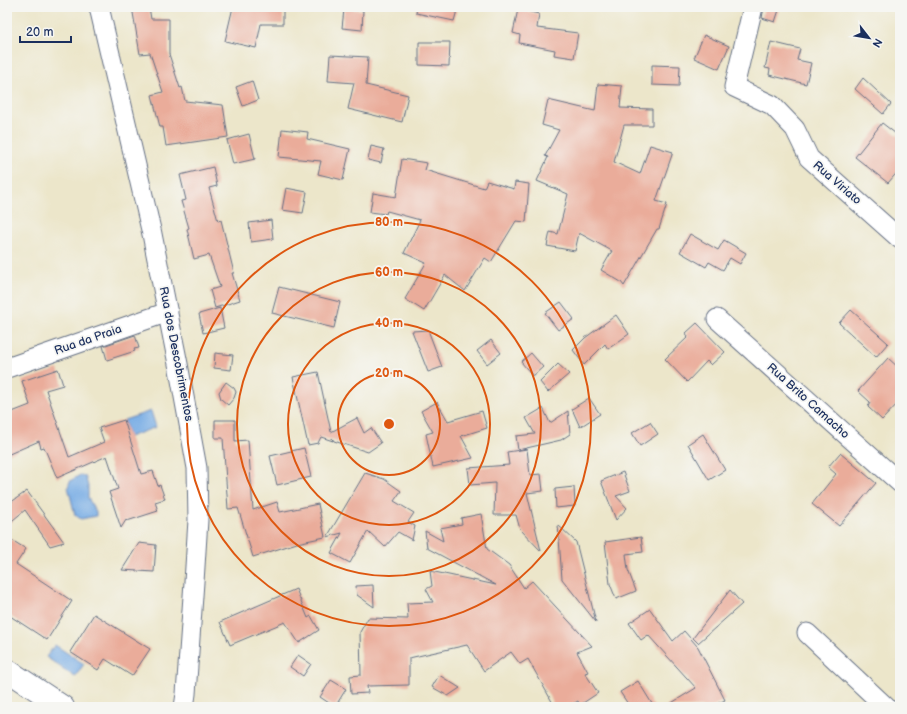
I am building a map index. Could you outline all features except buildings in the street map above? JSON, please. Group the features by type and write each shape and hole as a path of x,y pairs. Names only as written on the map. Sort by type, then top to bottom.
{"street":[{"name":"Rua dos Descobrimentos","path":"98,7 152,234 197,468 198,520 184,707"},
{"name":"Rua Viriato","path":"753,7 734,87 772,105 795,129 808,158 900,239"},
{"name":"Rua da Praia","path":"7,368 168,312"},
{"name":"Rua Brito Camacho","path":"717,319 900,483"},
{"path":"807,633 886,707"},
{"path":"7,670 63,707"}],"water":[{"path":"151,411 156,427 129,437 124,420"},
{"path":"80,475 85,476 88,486 88,498 96,512 96,516 81,519 75,515 68,487 70,481"},
{"path":"55,645 84,664 75,677 46,657"}]}
